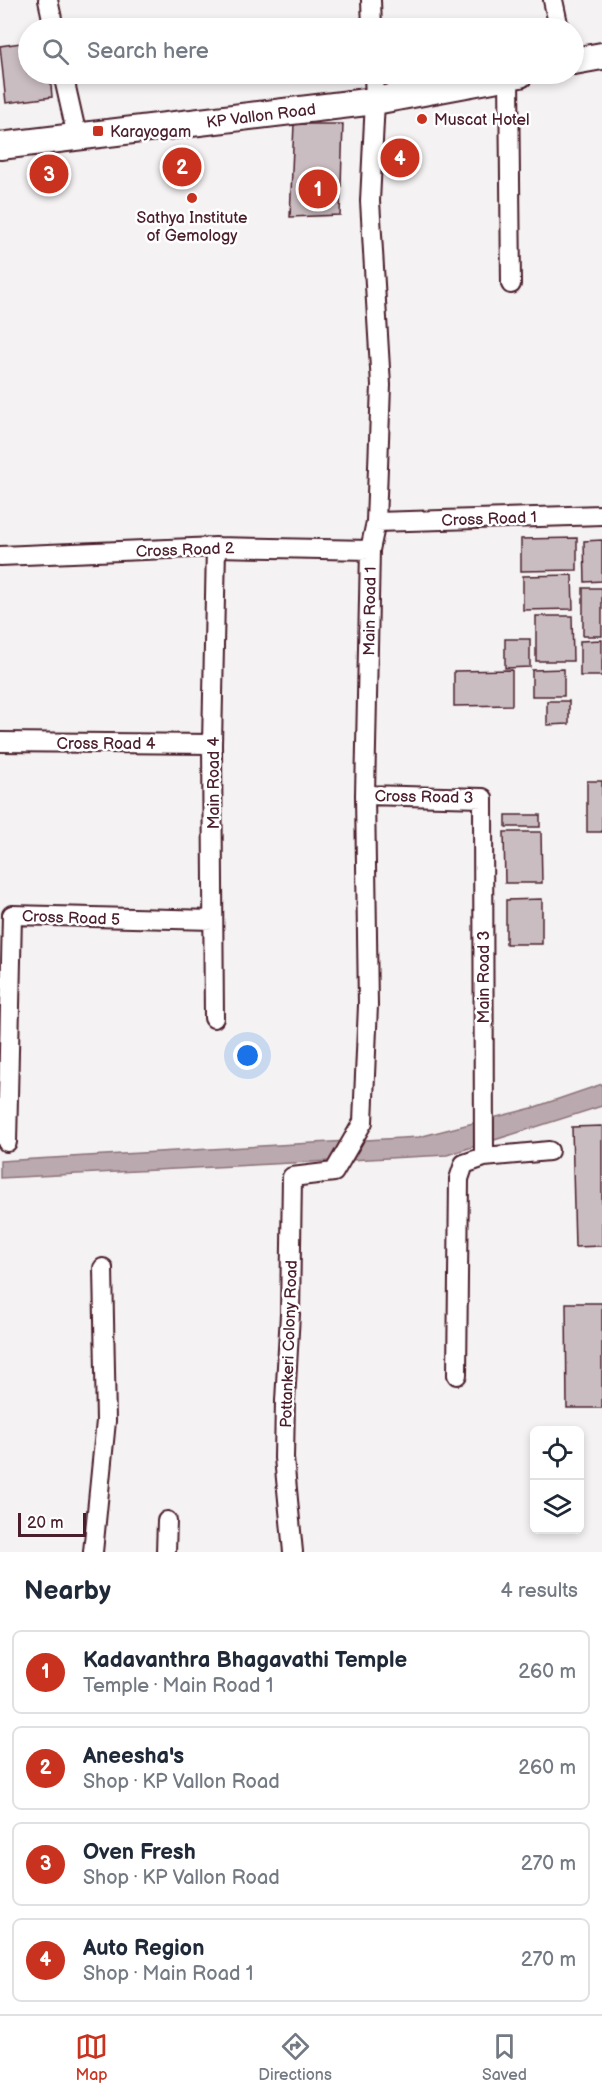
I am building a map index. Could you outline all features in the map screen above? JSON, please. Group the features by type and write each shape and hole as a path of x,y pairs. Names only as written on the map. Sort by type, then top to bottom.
{"street":[{"path":"48,0 52,18"},
{"path":"371,0 372,18"},
{"path":"553,0 557,18"},
{"path":"584,59 602,56"},
{"path":"65,84 77,136"},
{"name":"Main Road 1","path":"334,1172 363,1122 368,1005 365,795 370,550 376,522 381,385 370,201 374,84"},
{"name":"KP Vallon Road","path":"0,146 375,101 466,84"},
{"path":"511,284 514,84"},
{"name":"Cross Road 1","path":"376,522 602,515"},
{"name":"Cross Road 2","path":"0,556 216,547 370,550"},
{"name":"Main Road 4","path":"214,1018 212,744 216,547"},
{"name":"Cross Road 4","path":"0,742 212,744"},
{"name":"Cross Road 3","path":"365,795 483,798"},
{"name":"Main Road 3","path":"483,798 484,1157"},
{"name":"Cross Road 5","path":"7,1142 12,915 213,920"},
{"path":"457,1375 459,1179 464,1164 484,1157 549,1151"},
{"name":"Pottankeri Colony Road","path":"293,1552 284,1458 290,1314 292,1177 334,1172"},
{"path":"93,1552 106,1421 103,1268"},
{"path":"166,1552 167,1521"}],"shaded area":[{"path":"602,1084 602,1106 447,1155 0,1178 0,1161 419,1137 532,1108"}],"building":[{"path":"18,43 18,84 51,84 52,97 6,103 0,46"},
{"path":"294,124 343,124 340,215 290,217"},
{"path":"577,538 577,570 521,571 521,539"},
{"path":"602,540 602,581 585,582 584,541"},
{"path":"572,575 573,609 523,610 523,576"},
{"path":"583,588 602,588 602,636 583,636"},
{"path":"536,616 572,616 573,661 536,661"},
{"path":"505,639 530,639 530,667 505,668"},
{"path":"602,640 602,676 580,676 580,641"},
{"path":"564,669 564,696 532,696 532,670"},
{"path":"512,670 512,705 454,706 454,671"},
{"path":"547,701 569,701 569,724 547,725"},
{"path":"587,781 602,781 602,832 587,832"},
{"path":"506,815 540,815 540,827 506,827"},
{"path":"504,832 541,832 542,883 505,883"},
{"path":"542,899 542,944 506,944 506,900"},
{"path":"602,1126 602,1246 575,1247 572,1127"},
{"path":"566,1303 602,1303 602,1408 567,1408"}],"place":[{"name":"Muscat Hotel","path":"422,119"},
{"name":"Karayogam","path":"98,131"},
{"name":"Auto Region","path":"400,158"},
{"name":"Aneesha's","path":"182,167"},
{"name":"Oven Fresh","path":"49,174"},
{"name":"Kadavanthra Bhagavathi Temple","path":"318,189"},
{"name":"Sathya Institute of Gemology","path":"192,198"}]}
